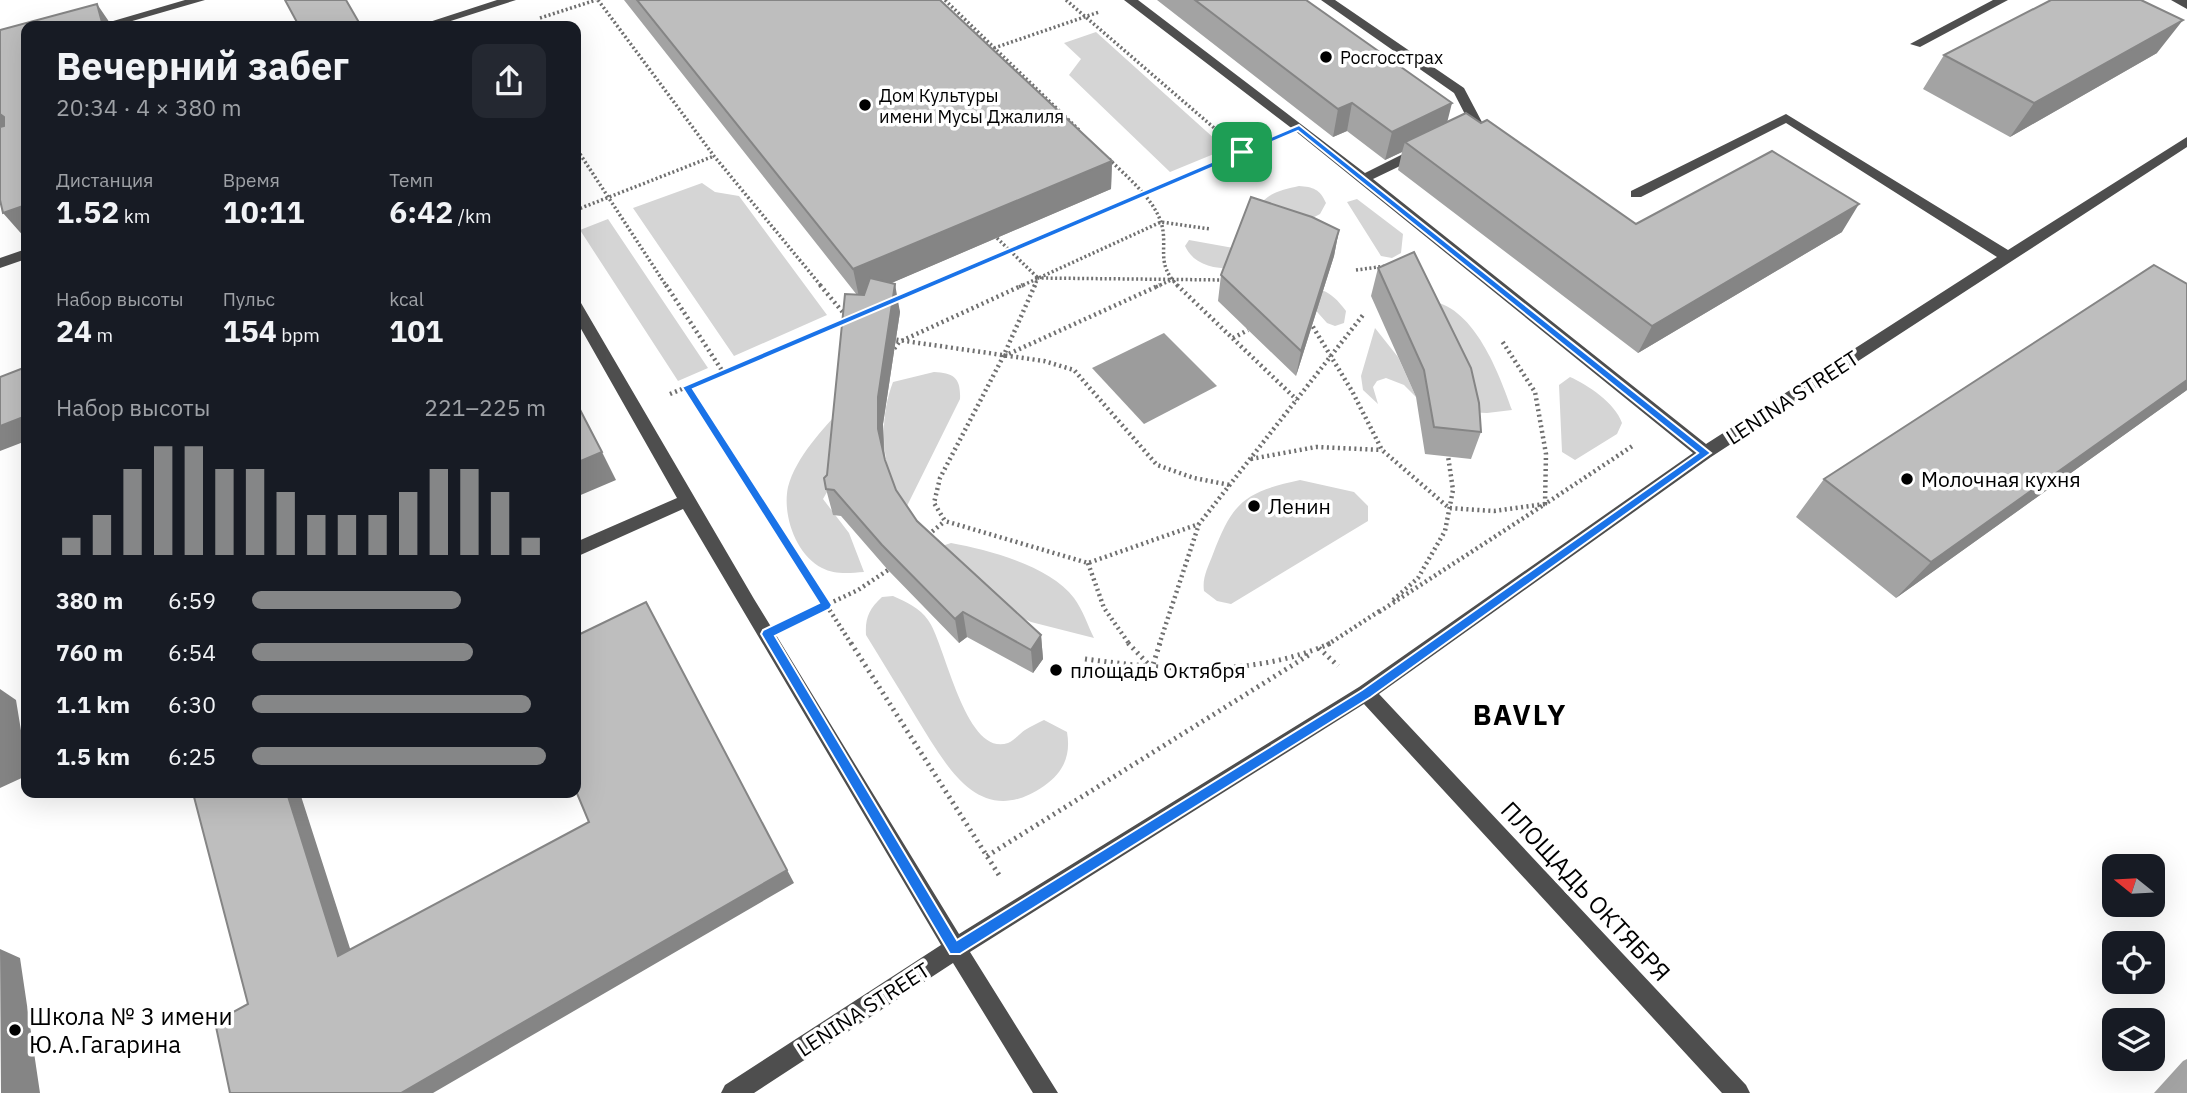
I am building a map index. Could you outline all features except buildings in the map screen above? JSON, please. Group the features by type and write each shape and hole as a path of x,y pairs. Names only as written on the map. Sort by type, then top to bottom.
{"street":[{"path":"121,21 199,0"},
{"path":"441,21 510,0"},
{"path":"1130,0 1299,127 1705,453"},
{"path":"1327,0 1459,91 1476,124 1363,179"},
{"path":"1916,44 2002,0"},
{"path":"2177,0 2187,5"},
{"path":"1636,194 1787,118 2008,257"},
{"name":"LENINA STREET","path":"733,1093 955,949 1366,693 1705,453 2187,141"},
{"path":"0,263 21,256"},
{"path":"581,316 634,410 955,949 1046,1093"},
{"path":"581,548 688,500"},
{"name":"ПЛОЩАДЬ ОКТЯБРЯ","path":"1366,693 1738,1093"}],"path":[{"path":"536,19 597,0 714,156 849,319 634,410"},
{"path":"945,0 1084,135"},
{"path":"1066,0 1242,152"},
{"path":"994,48 1130,0"},
{"path":"886,303 1299,127"},
{"path":"1104,155 1144,194 1161,222 1159,236 1163,264 1172,280 1297,400"},
{"path":"581,156 723,372"},
{"path":"581,208 714,156"},
{"path":"886,361 899,342 1161,222 1210,229"},
{"path":"997,238 1038,278 1233,280"},
{"path":"1356,270 1392,266"},
{"path":"1038,278 1003,356 940,478 934,503 945,520 1088,563 1199,524"},
{"path":"1003,356 1172,280"},
{"path":"1303,313 1332,355 1382,450 1449,508 1494,512 1545,504"},
{"path":"1152,668 1199,524 1363,315"},
{"path":"1233,338 1248,330"},
{"path":"886,336 899,342 1044,361 1074,370 1157,465 1194,478 1230,485"},
{"path":"1502,340 1535,392 1546,454 1545,504"},
{"path":"687,387 1021,908"},
{"path":"986,856 1379,612 1667,423"},
{"path":"1250,459 1317,445 1350,445 1382,450"},
{"path":"1379,612 1418,578 1445,531 1453,490 1448,456"},
{"path":"919,542 945,520"},
{"path":"1088,563 1094,588 1106,615 1123,641 1152,668"},
{"path":"767,634 858,590 888,570"},
{"path":"1085,659 1152,668 1214,671 1266,665 1320,648"}],"shaded area":[{"path":"1096,32 1226,149 1170,172 1069,75 1081,59 1064,43"},
{"path":"702,183 715,192 739,196 827,315 734,356 633,208"},
{"path":"1299,186 1319,192 1326,203 1320,214 1303,223 1256,210 1269,196"},
{"path":"1357,199 1403,234 1401,253 1392,258 1381,256 1347,202"},
{"path":"608,219 708,368 678,381 581,230"},
{"path":"1189,240 1239,249 1281,264 1242,268 1214,267 1192,257 1185,246"},
{"path":"1294,286 1317,289 1335,298 1346,311 1344,323 1335,326 1327,323"},
{"path":"1432,301 1447,306 1473,329 1492,361 1512,410 1465,412"},
{"path":"1375,328 1398,357 1416,397 1404,385 1386,378 1377,381 1373,387 1378,404 1363,390 1361,376"},
{"path":"1164,333 1217,386 1144,424 1092,368"},
{"path":"934,372 955,378 960,399 902,516 887,466 884,433 888,399 893,382"},
{"path":"1570,377 1593,390 1607,402 1622,423 1617,434 1575,460 1562,452 1559,385"},
{"path":"843,407 827,492 823,499 849,533 864,572 832,572 813,562 798,544 787,510 788,487 797,465"},
{"path":"1300,480 1354,492 1368,506 1368,521 1231,604 1217,601 1204,591 1207,568 1220,536 1235,510 1243,502 1266,489"},
{"path":"951,543 1018,561 1050,577 1074,598 1094,638 1031,622 1001,608 927,551"},
{"path":"893,596 917,609 928,620 958,695 980,733 993,743 1008,743 1044,720 1067,732 1067,756 1051,781 1021,798 1001,801 983,797 953,772 927,736 866,635 867,619 871,610 882,597"}],"place":[{"name":"Росгосстрах","path":"1326,57"},
{"name":"Дом Культуры имени Мусы Джалиля","path":"865,105"},
{"name":"Молочная кухня","path":"1907,479"},
{"name":"Ленин","path":"1254,506"},
{"name":"площадь Октября","path":"1056,670"},
{"name":"Школа № 3 имени Ю.А.Гагарина","path":"15,1030"}],"district":[{"name":"BAVLY","path":"1520,714"}],"route":[{"path":"1299,127 1705,453 1366,693 955,949 767,634 826,605 687,387 1242,152 1299,127"}]}
